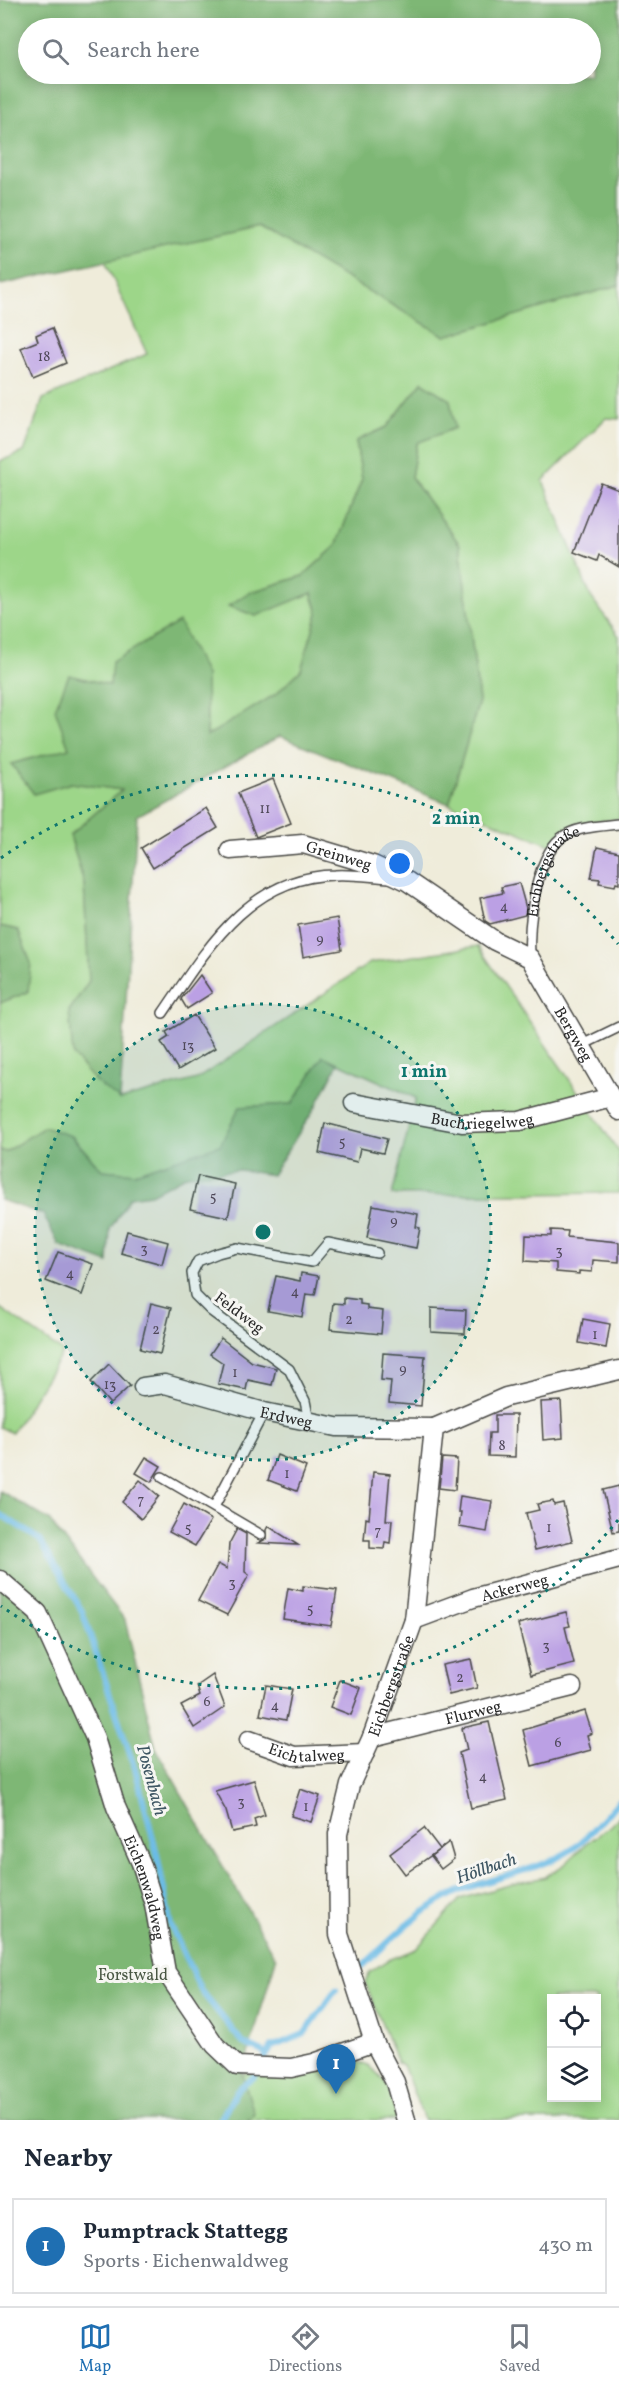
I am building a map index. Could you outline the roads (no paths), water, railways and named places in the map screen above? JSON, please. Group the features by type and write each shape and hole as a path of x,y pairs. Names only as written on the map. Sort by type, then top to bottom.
{"street":[{"name":"Greinweg","path":"230,850 303,844 373,865 402,879 495,941 530,958"},
{"name":"Bergweg","path":"530,958 615,1104"},
{"name":"Buchriegelweg","path":"354,1103 462,1123 520,1121 615,1104"},
{"path":"434,1428 506,1397 612,1372 619,1354"},
{"name":"Erdweg","path":"143,1387 165,1384 264,1412 336,1427 434,1428"},
{"name":"Eichbergstraße","path":"406,2120 395,2082 374,2042 339,1934 338,1834 350,1785 368,1745 414,1620 434,1428"},
{"name":"Ackerweg","path":"414,1620 473,1598 619,1559"},
{"name":"Eichenwaldweg","path":"0,1580 38,1613 95,1738 116,1807 141,1863 154,1904 166,1972 215,2045 237,2066 285,2068 314,2063 374,2042"},
{"name":"Flurweg","path":"368,1745 572,1687"},
{"name":"Eichtalweg","path":"249,1740 294,1756 368,1745"}],"lane":[{"name":"Eichbergstraße","path":"530,958 528,938 533,904 548,855 560,839 572,832 619,824"},
{"path":"163,1012 223,928 285,885 334,874 402,879"},
{"path":"580,1047 619,1028"},
{"name":"Feldweg","path":"309,1421 305,1401 289,1369 211,1311 195,1295 192,1274 198,1261 237,1248 312,1262 328,1243 377,1253"},
{"path":"214,1507 264,1412"},
{"path":"162,1477 261,1535"}],"waterway":[{"name":"Posenbach","path":"0,1514 40,1540 82,1611 136,1772 157,1854 171,1926 201,1991 243,2043 267,2054"},
{"name":"Höllbach","path":"363,1966 409,1924 448,1897 476,1885 548,1862 574,1848 592,1832 619,1801"},
{"name":"Höllbach","path":"265,2058 272,2047 304,2034 336,1990"},
{"name":"Höllbach","path":"220,2120 237,2090 254,2077 259,2069"}],"place":[{"name":"Pumptrack Stattegg","path":"336,2094"}],"park label":[{"name":"Forstwald","path":"133,1974"}]}
